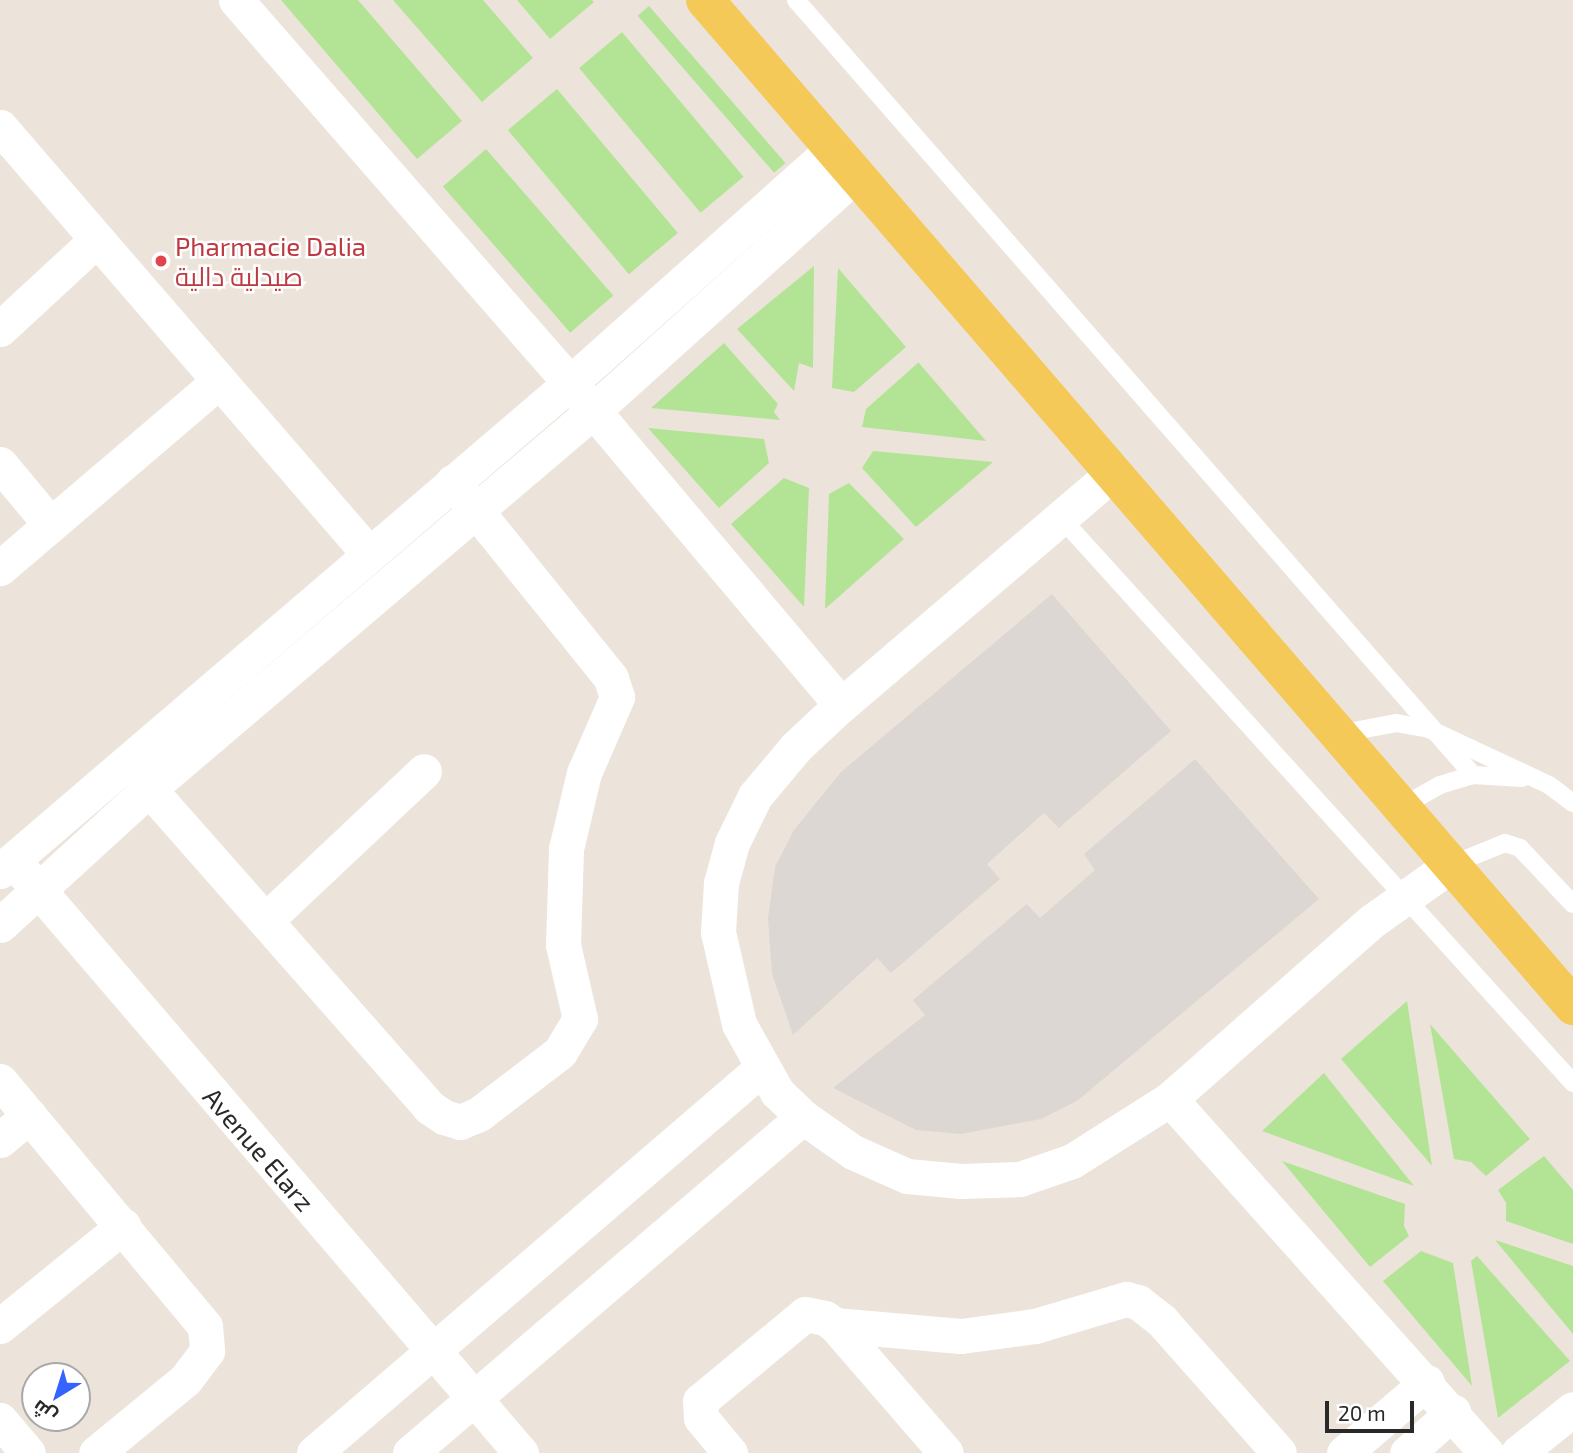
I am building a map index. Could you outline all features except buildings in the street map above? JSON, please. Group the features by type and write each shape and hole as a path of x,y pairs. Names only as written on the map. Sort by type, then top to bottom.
{"main road":[{"path":"717,6 844,162 1573,1006"}],"street":[{"path":"236,0 570,383 841,705"},
{"path":"0,127 369,554"},
{"path":"4,858 285,651 463,496 570,383 844,162"},
{"path":"0,925 149,789 285,651 369,554 593,411 844,162"},
{"path":"0,328 96,240"},
{"path":"0,568 219,381"},
{"path":"0,464 50,524"},
{"path":"1112,472 1062,519 841,705 796,747 755,796 732,842 721,883 718,932 725,974 739,1024 777,1092 803,1117 853,1152 907,1176 961,1181 1020,1179 1072,1160 1170,1098 1402,899 1451,864"},
{"path":"149,789 429,1107 444,1117 460,1122 479,1114 560,1052 572,1037 580,1019 563,945 566,849 584,773 617,697 611,678 463,496"},
{"path":"266,920 424,771"},
{"name":"Avenue Elarz","path":"4,858 38,892 521,1453"},
{"path":"314,1453 762,1069"},
{"path":"0,1081 205,1326 207,1352 185,1380 96,1453"},
{"path":"1170,1098 1453,1412 1486,1453"},
{"path":"0,1140 29,1116"},
{"path":"410,1453 803,1117"},
{"path":"0,1326 123,1226"},
{"path":"835,1325 961,1336 1035,1326 1126,1300 1138,1302 1162,1321 1279,1453"},
{"path":"730,1453 701,1418 700,1401 805,1314 825,1318 835,1325 946,1453"},
{"path":"1344,1453 1426,1382"},
{"path":"1518,1453 1573,1409"},
{"path":"1407,1453 1453,1412"},
{"path":"0,1420 28,1453"}],"lane":[{"path":"796,0 1429,729 1473,775"},
{"path":"1062,519 1402,899 1573,1083"},
{"path":"1338,733 1396,723 1429,729 1549,785 1573,803"},
{"path":"1402,807 1440,785 1473,775 1509,775 1549,785"},
{"path":"1451,864 1505,843 1520,848 1573,904"}],"green space":[{"path":"281,0 358,0 462,121 417,159"},
{"path":"393,0 483,0 533,58 482,102"},
{"path":"517,0 592,0 594,2 550,39"},
{"path":"649,6 785,163 774,173 638,16"},
{"path":"622,32 743,177 701,213 579,68"},
{"path":"557,89 678,233 629,274 508,130"},
{"path":"486,149 613,295 570,333 443,186"},
{"path":"814,266 813,368 799,363 794,391 737,329"},
{"path":"838,268 906,347 854,392 832,388"},
{"path":"724,343 778,404 774,412 780,420 651,408"},
{"path":"919,362 986,441 862,427 866,409"},
{"path":"648,428 764,439 769,463 719,508"},
{"path":"873,451 993,462 916,527 862,468"},
{"path":"784,478 809,488 804,607 731,524"},
{"path":"849,483 904,539 825,609 829,494"},
{"path":"1407,1001 1432,1166 1341,1059"},
{"path":"1430,1024 1530,1139 1486,1176 1471,1162 1454,1159"},
{"path":"1324,1073 1414,1186 1262,1131"},
{"path":"1544,1156 1573,1190 1573,1244 1506,1221 1506,1203 1498,1190"},
{"path":"1282,1161 1405,1204 1404,1226 1409,1236 1370,1267"},
{"path":"1495,1240 1573,1266 1573,1334"},
{"path":"1421,1251 1453,1263 1472,1386 1383,1281"},
{"path":"1477,1256 1570,1361 1498,1418 1471,1261"}],"shaded area":[{"path":"1052,594 1171,731 1059,828 1044,813 987,864 1000,879 891,973 877,958 793,1035 772,974 768,918 775,867 794,830 841,772"},
{"path":"1195,759 1319,899 1077,1101 1041,1119 961,1134 916,1130 833,1088 925,1015 913,1000 1027,904 1040,918 1095,870 1084,854"}],"place":[{"name":"Pharmacie Dalia صيدلية دالية","path":"161,261"}]}
